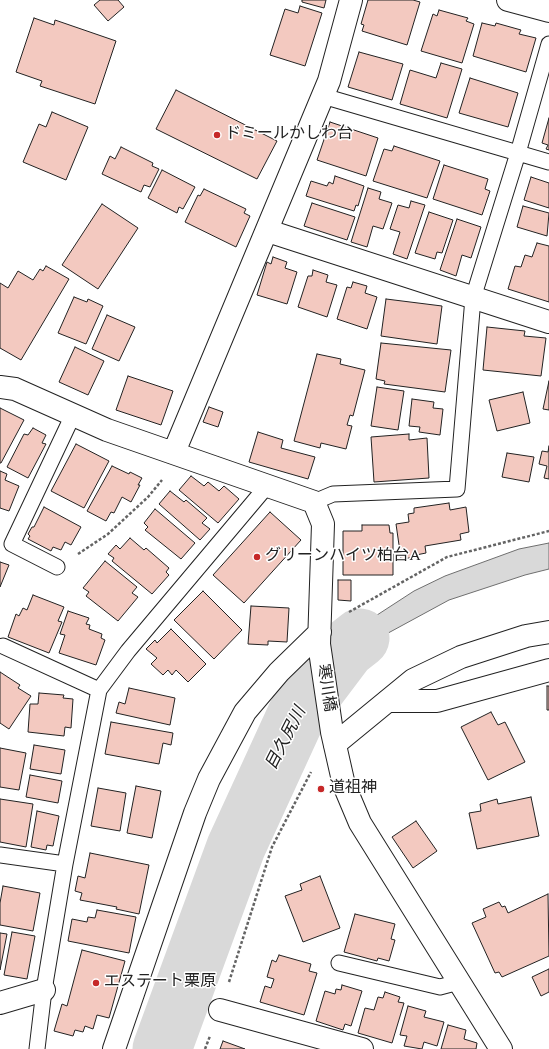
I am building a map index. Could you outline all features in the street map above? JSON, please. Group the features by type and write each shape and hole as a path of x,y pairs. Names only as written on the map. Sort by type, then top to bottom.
{"street":[{"path":"174,452 268,231 329,81 351,0"},
{"path":"508,0 549,11"},
{"path":"268,231 549,322"},
{"path":"0,387 15,390 108,430 314,502"},
{"name":"寒川橋","path":"314,502 323,524 319,638 333,738 344,785 360,823 501,1049"},
{"path":"333,738 388,700 413,680 461,657 526,636 549,632"},
{"path":"111,1048 195,813 209,779 245,712 279,672 319,638"},
{"path":"388,700 436,701 549,670"},
{"path":"0,1003 44,990"},
{"path":"220,1010 362,1049"}],"lane":[{"path":"314,502 333,494 457,489 473,298 518,153 549,44"},
{"path":"323,96 549,162"},
{"path":"57,567 12,544 73,415"},
{"path":"37,1049 44,990 65,864 99,690 128,651 267,486"},
{"path":"3,646 99,690"},
{"path":"0,855 65,864"},
{"path":"339,963 440,987 459,982"}],"path":[{"path":"57,567 108,534 148,497 170,471 174,452"},
{"path":"319,638 362,603 447,557 549,531"},
{"path":"205,1049 220,1010 272,848 308,776 333,738"}],"shaded area":[{"path":"549,543 549,569 525,575 449,600 379,638 358,655 339,674 309,720 304,674 336,644 354,630 414,591 445,576 519,549"}],"pier":[{"path":"335,642 339,677 310,722 303,672"}],"building":[{"path":"100,0 118,0 124,7 108,21 94,5"},
{"path":"302,0 326,0 324,8 302,2"},
{"path":"368,0 413,0 420,2 407,45 362,31 364,25 361,24"},
{"path":"300,6 322,13 305,66 270,55 285,9 298,13"},
{"path":"439,10 468,18 466,21 474,24 462,63 421,51 433,14 437,16"},
{"path":"34,18 54,25 55,20 116,41 95,104 40,86 42,81 16,72"},
{"path":"482,23 495,26 496,23 521,30 519,34 536,38 526,72 473,56"},
{"path":"359,52 403,64 392,100 348,87"},
{"path":"441,63 462,69 447,118 400,104 410,70 436,78"},
{"path":"470,78 518,93 508,127 459,113"},
{"name":"ドミールかしわ台","path":"176,90 277,141 257,179 156,129"},
{"path":"52,112 88,127 66,180 23,162 39,124 46,127"},
{"path":"549,118 549,150 546,149 548,145 542,143"},
{"path":"330,122 378,138 366,176 317,160"},
{"path":"394,146 440,161 427,198 373,181 384,149 392,151"},
{"path":"121,147 153,163 152,166 159,169 150,187 144,185 141,192 102,174 110,156 115,159"},
{"path":"444,165 488,179 485,189 490,191 482,215 433,199"},
{"path":"162,170 195,187 183,209 179,207 177,213 148,198"},
{"path":"335,176 364,186 358,206 356,205 354,211 306,196 311,181 327,186 329,182 333,184"},
{"path":"531,177 549,183 549,208 524,200"},
{"path":"368,188 381,192 379,199 392,203 383,229 373,226 367,247 351,242"},
{"path":"204,189 246,209 244,213 250,216 236,247 185,222 198,195 200,196"},
{"path":"411,201 425,205 407,259 393,254 400,232 390,229 398,205 409,208"},
{"path":"312,203 355,217 347,240 304,226"},
{"path":"102,204 138,228 98,289 62,265"},
{"path":"523,206 549,213 547,236 517,227"},
{"path":"429,212 453,220 442,253 437,252 435,259 415,253"},
{"path":"457,219 481,227 471,258 462,255 456,276 440,270"},
{"path":"537,243 549,246 549,302 508,289 515,266 521,267 525,255 532,257"},
{"path":"273,257 287,262 285,268 297,272 287,304 257,295 267,262 271,264"},
{"path":"46,266 69,279 21,360 0,348 0,283 8,288 18,271 33,280 40,269 43,271"},
{"path":"313,270 328,275 326,282 337,285 327,317 298,307 308,276 312,276"},
{"path":"353,282 367,286 365,293 377,297 367,329 337,319 347,287 351,288"},
{"path":"74,297 87,302 88,299 103,306 86,344 58,333"},
{"path":"386,299 442,306 437,344 381,336"},
{"path":"107,315 135,327 119,361 92,349"},
{"path":"487,327 525,331 524,336 546,338 541,376 483,370"},
{"path":"381,343 451,350 445,392 384,384 385,381 376,379"},
{"path":"75,347 104,361 88,395 59,382"},
{"path":"317,354 341,359 340,364 365,370 353,416 350,415 347,425 352,426 346,449 321,443 320,448 294,441"},
{"path":"128,376 173,391 161,425 116,410"},
{"path":"549,381 549,410 543,409"},
{"path":"377,387 404,391 398,430 371,426"},
{"path":"523,392 530,423 497,431 489,400"},
{"path":"412,399 434,402 433,408 443,409 440,435 419,432 420,427 409,426"},
{"path":"209,407 223,412 218,427 203,422"},
{"path":"0,408 24,420 1,463 0,463"},
{"path":"33,428 46,435 42,443 46,444 28,478 7,467 24,434 28,435"},
{"path":"258,432 283,440 281,448 315,457 308,479 249,462"},
{"path":"409,434 409,440 427,438 429,478 374,482 371,437"},
{"path":"76,444 109,461 84,508 51,491"},
{"path":"549,446 549,479 544,478 547,466 539,464 542,451 548,452"},
{"path":"507,453 534,457 529,482 502,477"},
{"path":"112,466 142,478 131,502 122,497 114,513 111,512 106,521 87,511"},
{"path":"0,471 7,474 5,480 19,486 9,511 0,508"},
{"path":"191,476 204,486 208,482 219,491 224,486 239,499 218,523 179,490"},
{"path":"170,491 184,502 186,500 207,518 202,523 210,529 200,540 159,504"},
{"path":"449,503 450,510 466,507 469,532 460,534 461,540 425,546 426,553 416,555 417,557 401,559 396,524 409,522 408,514 414,513 414,508"},
{"path":"44,507 81,527 71,545 65,542 61,550 53,547 51,551 28,539 30,536 28,534 32,527 34,527"},
{"path":"155,509 195,543 181,559 145,530 148,527 144,523"},
{"name":"グリーンハイツ柏台A","path":"270,512 301,540 244,603 213,575"},
{"path":"362,525 389,525 390,533 393,533 393,575 343,575 343,531 362,531"},
{"path":"130,538 144,550 146,548 169,568 166,572 169,575 152,594 112,561 114,558 108,554 116,545 120,549"},
{"path":"105,561 137,587 132,593 138,597 118,621 86,596 89,592 83,588"},
{"path":"0,562 9,565 0,587"},
{"path":"338,580 351,580 351,601 338,600"},
{"path":"203,591 242,630 214,659 174,620"},
{"path":"33,595 64,607 58,621 62,622 49,653 8,637 16,614 19,616 23,608 27,610"},
{"path":"251,606 289,608 287,642 268,641 268,645 248,644"},
{"path":"68,611 89,618 86,624 90,625 89,629 102,634 101,638 105,640 96,665 59,653 65,635 60,634"},
{"path":"171,629 206,664 188,682 176,670 172,675 168,670 163,675 151,664 157,658 146,649 155,640 157,643"},
{"path":"0,672 20,685 18,688 31,696 9,729 0,723"},
{"path":"547,686 549,686 549,710 547,710"},
{"path":"129,688 175,698 170,725 116,713 119,702 125,704"},
{"path":"39,693 64,695 63,698 73,699 71,728 65,727 64,736 28,732 30,704 38,704"},
{"path":"491,712 498,725 505,722 525,762 488,780 461,727"},
{"path":"111,722 173,733 171,745 163,743 159,764 105,754"},
{"path":"34,745 65,750 61,774 30,769"},
{"path":"0,748 26,753 19,790 0,787"},
{"path":"30,775 62,781 58,803 26,797"},
{"path":"136,786 161,791 152,838 127,833"},
{"path":"98,788 126,793 120,831 91,826"},
{"path":"531,797 539,836 477,849 469,813 481,811 480,804 497,799 498,804"},
{"path":"0,799 33,804 26,847 0,842"},
{"path":"37,811 59,816 53,846 47,845 46,850 31,847"},
{"path":"416,821 437,851 413,868 392,837"},
{"path":"90,853 149,865 139,914 116,909 117,907 80,900 82,893 75,891 78,876 85,878"},
{"path":"320,876 340,928 303,942 285,896 302,890 300,884"},
{"path":"3,886 40,893 33,931 0,925 0,903"},
{"path":"548,894 549,956 502,977 499,972 495,973 472,923 486,917 483,909 499,902 502,907 505,906 508,913"},
{"path":"97,910 136,917 129,953 68,941 72,919 87,922 88,917 95,918"},
{"path":"355,914 395,924 391,939 395,940 389,961 378,958 377,961 344,952"},
{"path":"12,932 35,936 27,979 4,975"},
{"path":"0,933 7,934 0,970"},
{"name":"エステート栗原","path":"82,950 125,961 109,1018 97,1015 93,1029 85,1026 83,1032 75,1030 73,1036 54,1031 62,1004 67,1006"},
{"path":"279,955 311,964 309,971 317,973 304,1015 260,1002 265,986 271,988 274,979 267,977 272,960 276,962"},
{"path":"549,969 549,992 541,996 532,977"},
{"path":"342,985 362,991 351,1026 345,1024 343,1030 316,1021 325,991 335,994 336,989 341,990"},
{"path":"385,992 400,997 398,1002 404,1003 392,1043 358,1033 365,1008 374,1010 378,997 383,998"},
{"path":"408,1006 426,1011 424,1017 444,1022 437,1046 424,1042 422,1049 404,1046 407,1036 400,1035"},
{"path":"448,1025 466,1030 464,1039 477,1043 476,1049 441,1049"},
{"path":"223,1041 245,1049 220,1049"}],"waterway":[{"name":"目久尻川","path":"162,1049 236,847 297,714 346,649 360,638"}],"place":[{"name":"ドミールかしわ台","path":"217,135"},
{"name":"グリーンハイツ柏台A","path":"257,557"},
{"name":"道祖神","path":"321,789"},
{"name":"エステート栗原","path":"96,983"}]}
